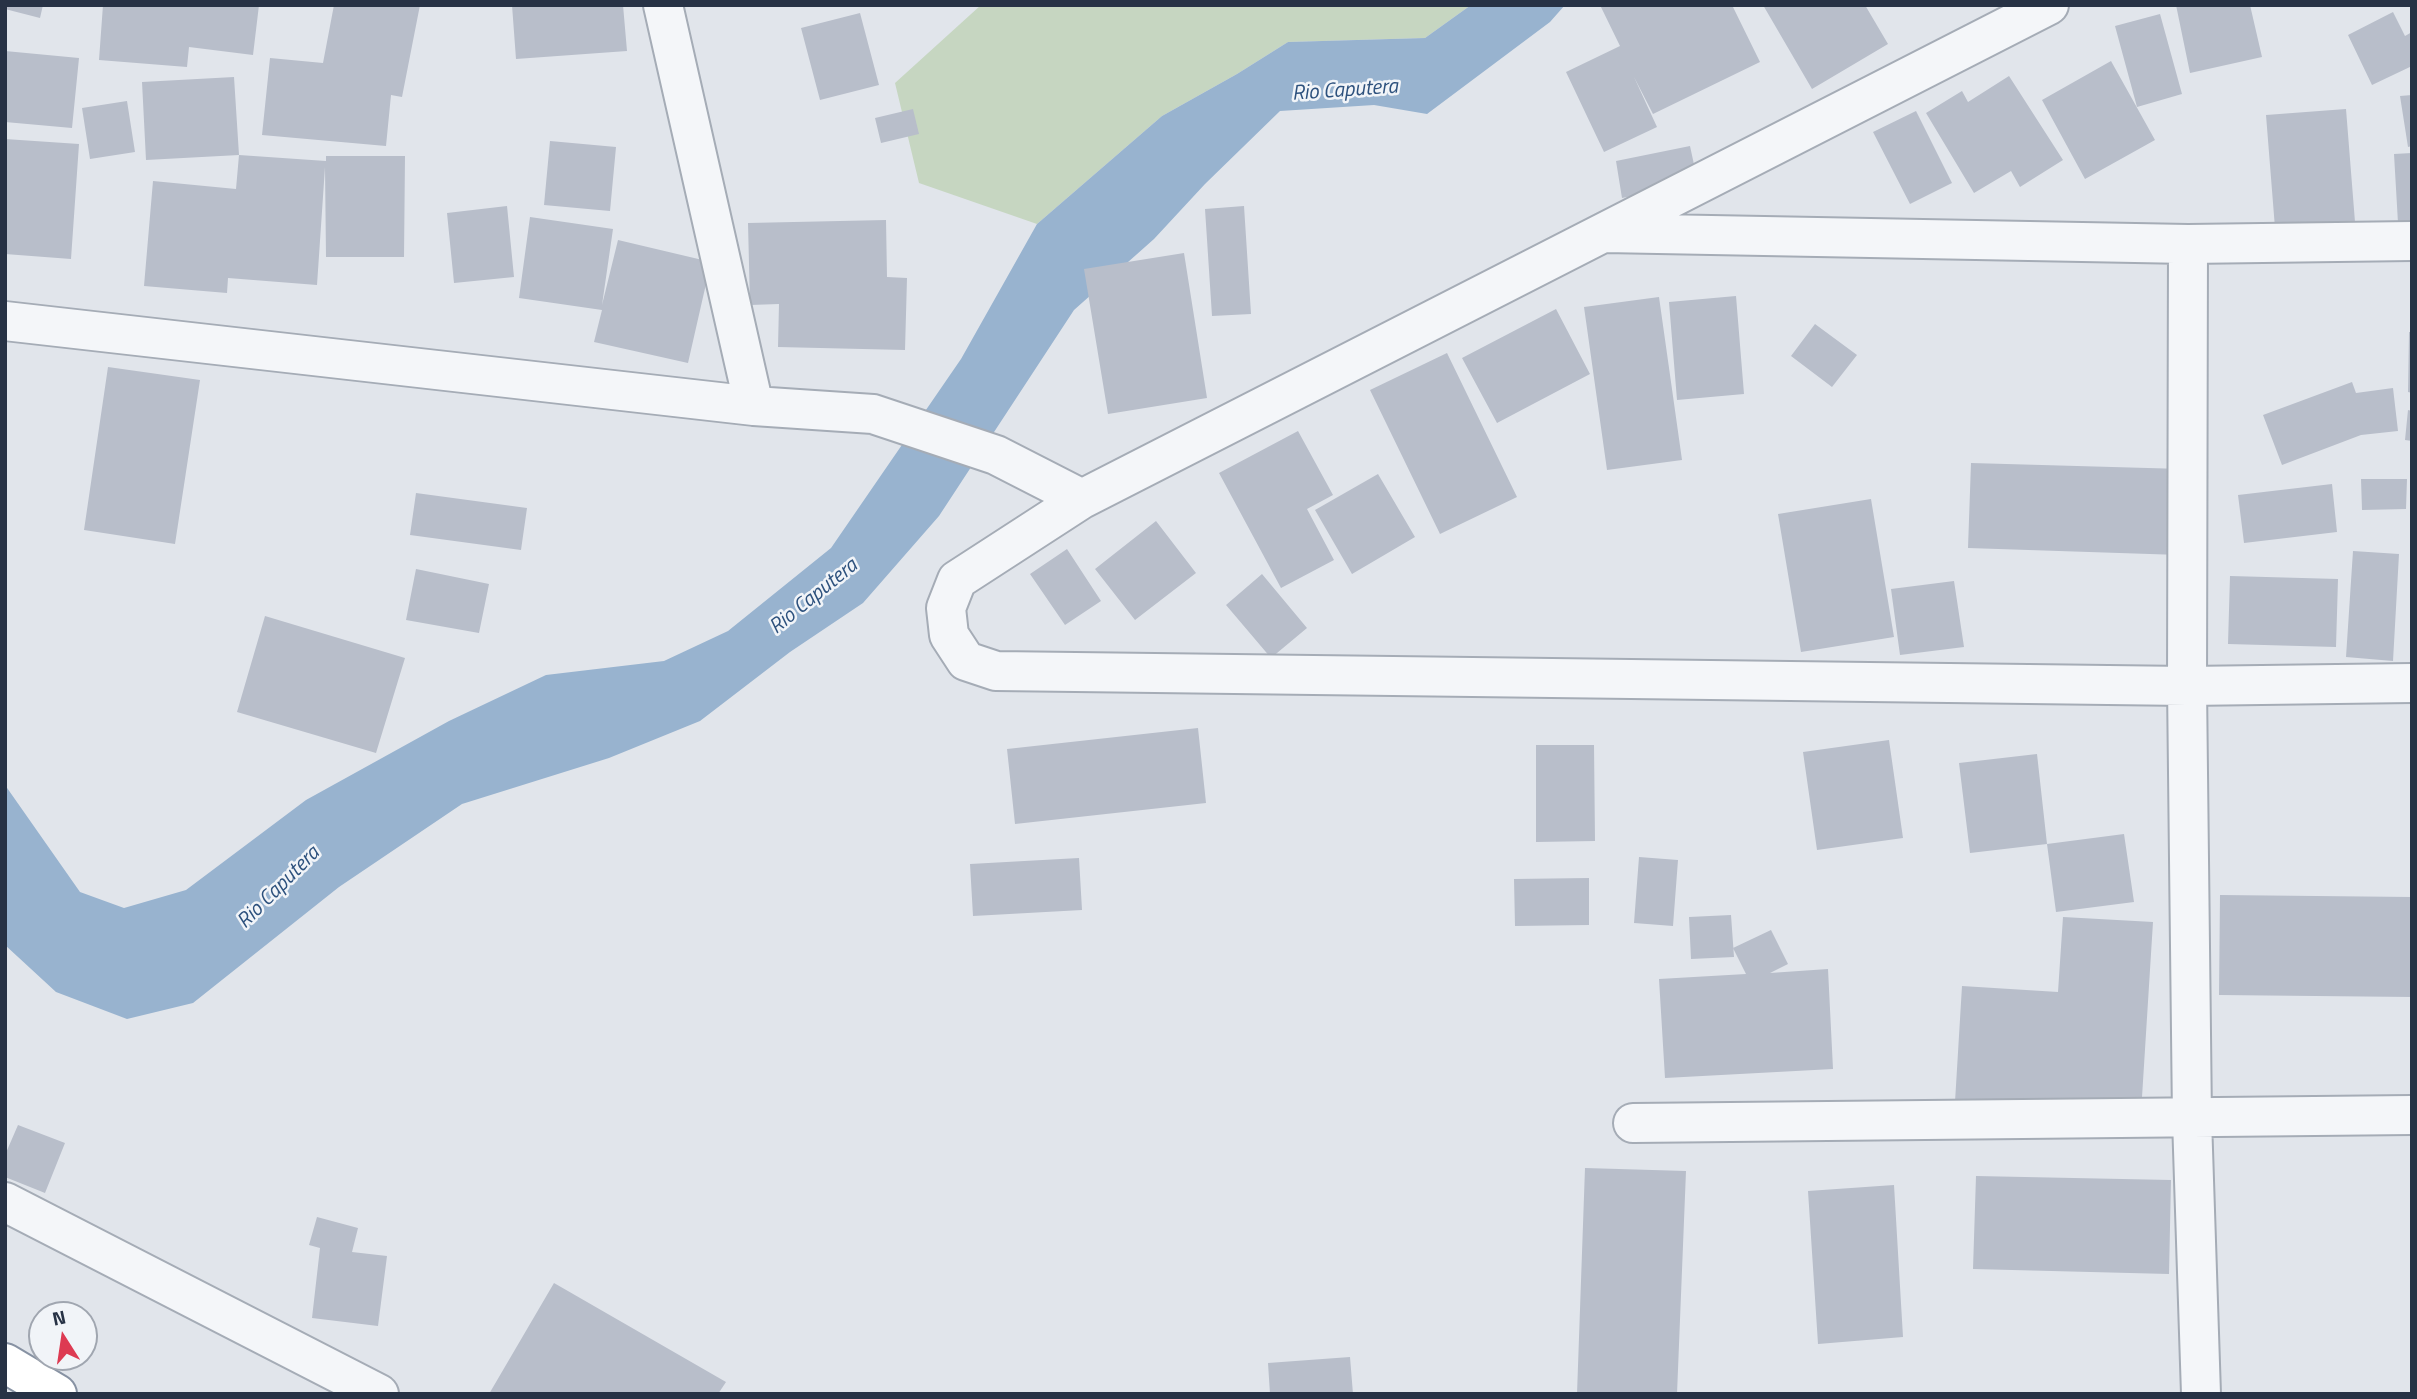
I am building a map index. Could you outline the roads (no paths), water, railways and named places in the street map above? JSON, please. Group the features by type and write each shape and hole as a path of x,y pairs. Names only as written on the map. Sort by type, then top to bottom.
{"highway":[{"path":"5,1363 57,1394"}],"street":[{"path":"663,5 754,406"},
{"path":"2049,5 1082,499 957,580 946,608 949,635 966,661 996,671 2187,686 2412,683"},
{"path":"1601,233 2188,244 2412,242"},
{"path":"2188,244 2187,686 2192,1119 2201,1394"},
{"path":"5,321 754,406 873,414 996,455 1082,499"},
{"path":"1633,1123 2412,1115"},
{"path":"5,1202 379,1394"}],"water":[{"name":"Rio Caputera","path":"1471,5 1565,5 1550,22 1427,114 1374,105 1280,111 1205,184 1154,239 1074,310 939,516 863,603 790,652 700,721 609,758 462,804 339,887 193,1003 127,1019 56,992 5,945 5,785 80,892 124,908 186,890 306,800 449,721 546,675 664,661 728,631 831,548 961,359 1037,224 1162,116 1288,42 1425,38"}]}
